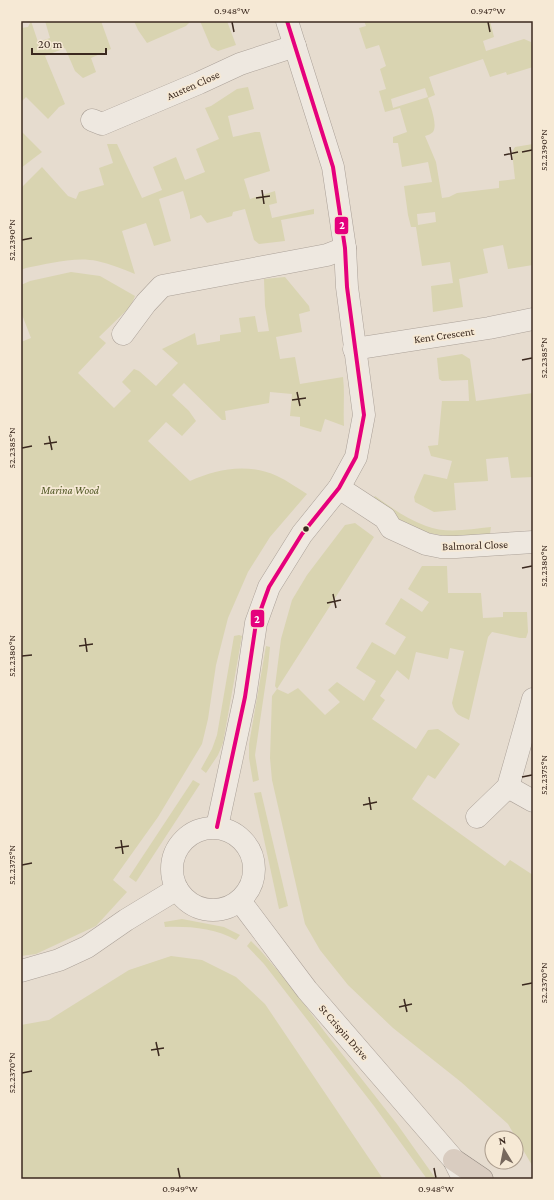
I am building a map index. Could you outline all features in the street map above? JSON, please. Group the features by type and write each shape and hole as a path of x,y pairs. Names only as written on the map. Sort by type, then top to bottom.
{"highway":[{"path":"456,1173 482,1179"}],"street":[{"path":"217,827 245,698 256,624 269,587 302,534 339,488 356,457 364,415 354,349 347,287 345,248 333,167 287,21"},
{"name":"Austen Close","path":"92,120 102,124 240,64 295,46"},
{"path":"123,334 146,303 162,286 327,256 345,248"},
{"name":"Kent Crescent","path":"354,349 488,328 533,319"},
{"name":"Balmoral Close","path":"339,488 385,518 391,528 426,544 441,547 456,547 533,542"},
{"path":"477,817 508,787 533,699"},
{"path":"508,787 533,801"},
{"path":"217,827 233,832 246,842 253,856 255,873 250,889 240,901 225,909 209,911 193,906 177,889 173,881 171,864 176,849 186,836 201,828 217,827"},
{"path":"21,972 59,960 87,947 126,920 177,889"},
{"name":"St Crispin Drive","path":"240,901 307,990 456,1173 464,1179"}],"green space":[{"path":"31,21 38,42 50,38 45,21 101,21 111,49 91,58 96,72 83,78 75,71 65,48 45,56 65,104 59,107 48,119 26,97 21,102 21,28 28,27"},
{"path":"134,21 190,22 186,26 147,43"},
{"path":"200,21 227,21 236,45 218,51 211,47"},
{"path":"364,21 490,21 494,37 483,41 486,51 524,39 531,42 533,49 533,67 507,75 506,72 490,77 483,59 429,77 435,95 428,98 435,125 433,132 425,136 436,162 442,198 449,197 457,193 499,188 499,181 515,179 512,152 515,147 533,144 533,265 508,269 503,245 483,249 488,273 459,279 463,307 433,312 431,286 453,283 450,262 422,266 416,227 411,227 404,186 432,182 428,162 402,167 398,143 393,143 393,137 407,132 400,108 385,112 379,91 386,89 380,69 386,66 379,45 366,49 359,28 366,26","holes":["425,88 428,97 393,108 391,99","435,212 436,222 418,225 417,214"]},
{"path":"248,87 254,109 228,116 233,137 260,132 270,171 244,179 250,199 275,191 277,203 269,205 272,218 314,209 314,214 281,220 285,241 259,244 254,240 245,209 233,212 232,216 207,223 201,215 190,219 183,191 159,199 171,241 154,246 146,223 122,231 135,274 97,261 80,259 61,261 21,270 21,188 42,167 68,196 76,199 79,192 104,185 99,168 113,163 107,144 117,144 142,198 162,190 153,167 176,157 185,180 205,172 196,149 219,139 205,108 211,106 237,89"},
{"path":"21,131 42,152 21,168"},
{"name":"Marina Wood","path":"71,272 100,276 135,296 131,306 99,337 106,343 78,373 114,408 131,391 122,382 134,369 139,371 156,386 178,363 162,349 195,333 197,345 220,341 220,335 241,332 239,318 255,316 258,332 269,331 265,306 264,279 285,277 309,306 310,311 299,314 302,332 276,337 280,359 295,357 300,384 343,377 344,426 325,419 321,432 300,426 300,417 290,416 292,394 270,392 269,403 225,411 226,420 222,420 184,383 172,395 189,411 196,421 182,436 166,422 148,441 190,481 222,470 244,468 255,469 277,476 307,494 270,537 248,572 228,618 216,665 208,719 202,744 158,817 113,880 127,892 96,926 36,954 21,956 21,342 31,338 21,312 21,285 30,281"},
{"path":"462,354 470,359 476,401 533,393 533,477 511,478 508,457 486,459 488,481 454,483 456,510 434,512 415,502 414,497 424,474 447,479 452,461 431,456 428,446 438,445 442,401 469,401 468,380 442,381 439,379 437,358"},
{"path":"375,496 405,516 426,526 442,530 466,530 491,527 490,534 446,536 421,531 401,522 371,501"},
{"path":"355,523 374,537 277,689 275,686 281,639 292,600 307,575 345,525"},
{"path":"422,566 447,566 448,593 481,593 483,618 503,617 503,612 527,612 528,632 526,638 492,632 488,637 469,720 460,716 456,712 452,703 464,651 450,648 448,659 416,652 409,680 397,670 380,696 385,700 372,719 416,749 428,730 438,729 460,744 435,779 428,775 412,799 505,866 510,860 533,875 533,1167 524,1152 524,1130 511,1130 508,1124 461,1082 393,1028 348,985 320,950 305,924 272,780 270,758 272,696 277,689 288,694 298,688 325,715 340,702 328,690 337,682 364,701 376,681 356,668 372,642 395,655 406,637 385,624 401,598 422,612 429,602 408,589"},
{"path":"234,636 242,636 223,743 218,755 206,773 201,769 212,749 217,735"},
{"path":"266,646 270,647 268,667 255,755 259,780 253,782 249,758 249,744"},
{"path":"193,780 200,784 136,882 129,877"},
{"path":"261,792 288,906 279,909 254,793"},
{"path":"182,919 224,927 240,935 236,940 210,930 165,927 164,922"},
{"path":"251,941 291,986 324,1031 397,1124 436,1179 427,1179 374,1106 264,964 247,946"},
{"path":"171,956 202,960 236,977 265,1004 383,1179 21,1179 21,1025 49,1020 129,970"}],"transit line":[{"name":"2","path":"217,827 245,697 256,623 269,587 302,534 339,488 356,457 364,415 347,287 345,248 333,167 287,21"}]}
